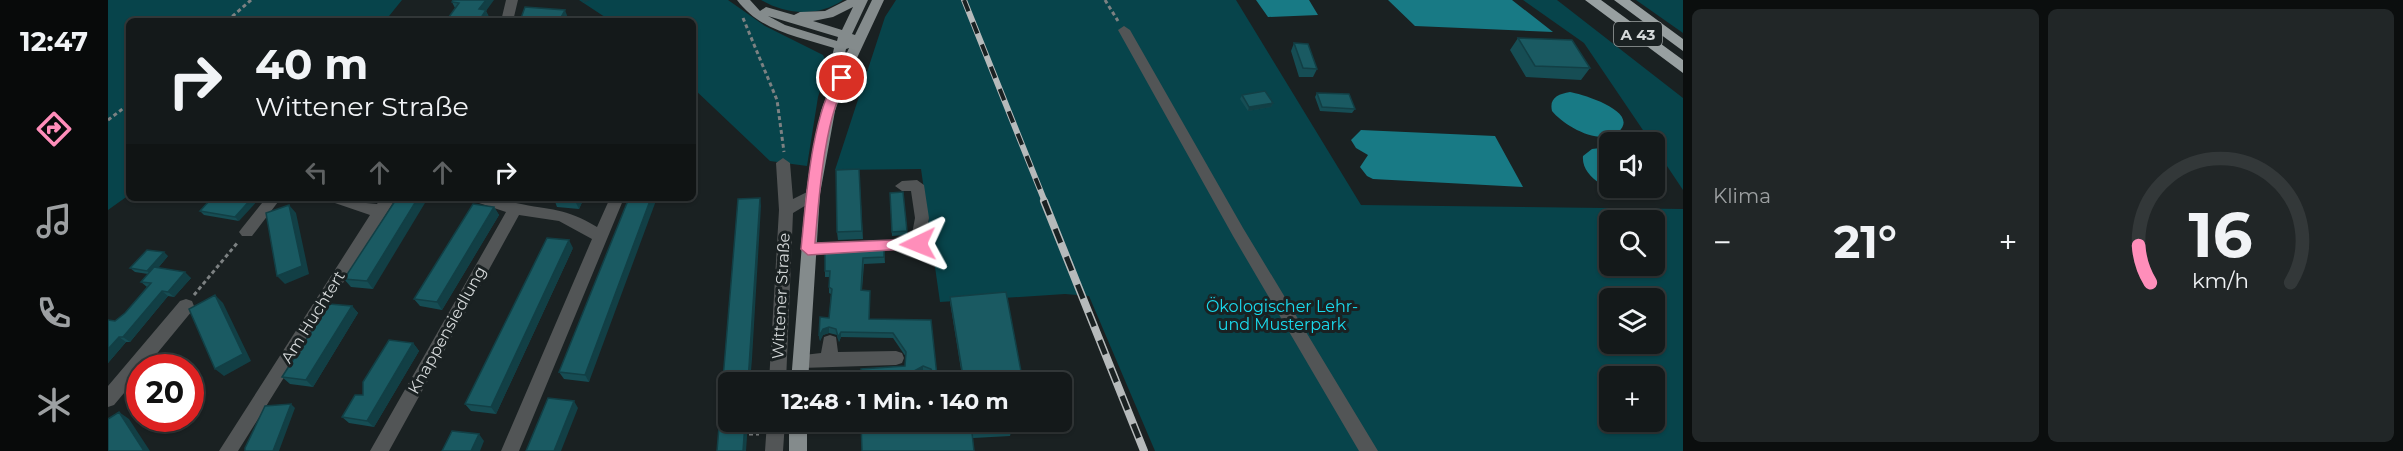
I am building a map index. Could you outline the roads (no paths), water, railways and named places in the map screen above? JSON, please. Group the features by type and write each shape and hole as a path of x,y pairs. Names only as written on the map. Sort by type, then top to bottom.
{"highway":[{"name":"A 43","path":"1592,0 1683,68"},
{"name":"A 43","path":"1621,0 1683,46"}],"main road":[{"path":"745,6 808,18 820,17 840,10 855,0"},
{"name":"Wittener Straße","path":"800,372 813,194 828,111 836,88 833,77 862,0"},
{"name":"Wittener Straße","path":"848,41 878,0"},
{"path":"745,6 782,27 848,41"},
{"path":"768,11 848,41"},
{"path":"798,432 798,451"}],"street":[{"path":"508,18 512,0"},
{"path":"1124,30 1244,242 1369,451"},
{"name":"Wittener Straße","path":"778,372 786,210 783,163"},
{"path":"808,249 918,244 922,218 917,185 902,186"},
{"name":"Wittener Straße","path":"786,210 813,194"},
{"path":"247,232 272,201"},
{"name":"Am Huchtert","path":"345,201 365,209 384,204"},
{"path":"490,201 515,209 571,219 601,237"},
{"path":"510,451 616,201"},
{"name":"Am Huchtert","path":"228,451 384,204"},
{"name":"Knappensiedlung","path":"379,451 515,209"},
{"path":"108,399 186,306"},
{"path":"829,360 830,342"},
{"path":"801,361 896,358"},
{"name":"Am Huchtert","path":"238,451 246,424"},
{"path":"774,451 775,432"}],"tunnel":[{"path":"924,353 927,372"}],"railway":[{"path":"964,0 1045,202"},
{"path":"1044,201 1144,451"}],"park label":[{"name":"Ökologischer Lehr- und Musterpark","path":"1282,315"}]}
